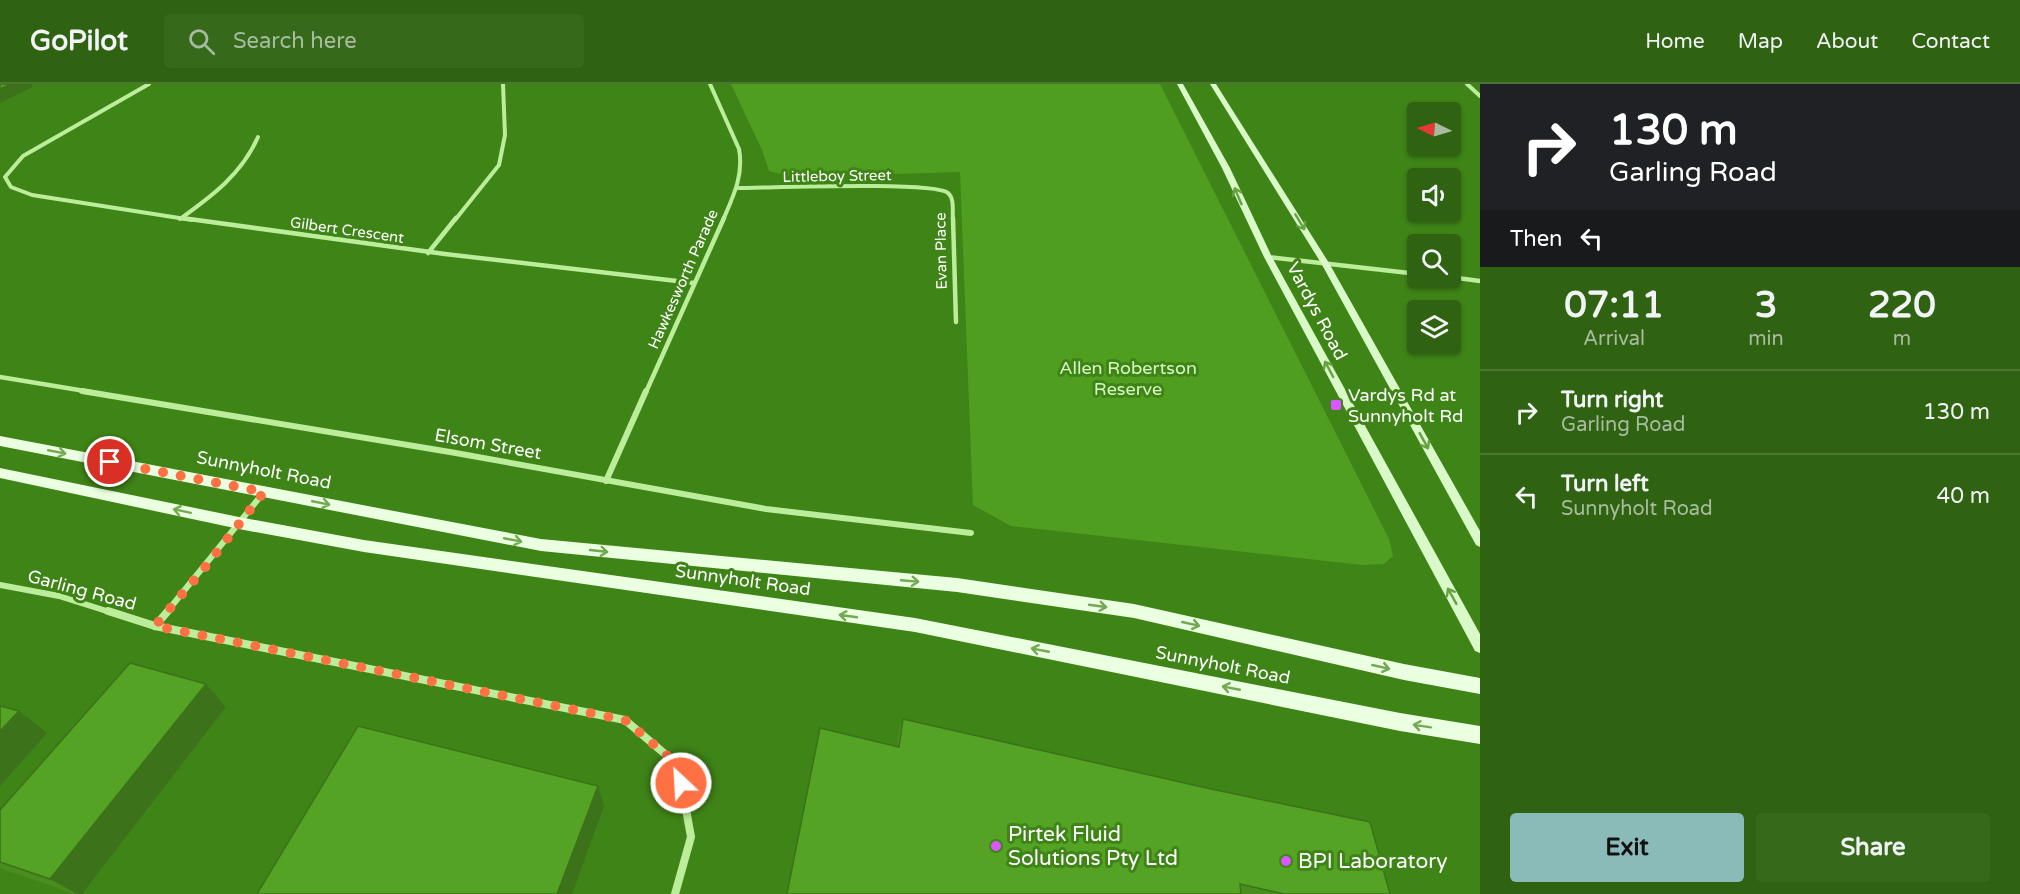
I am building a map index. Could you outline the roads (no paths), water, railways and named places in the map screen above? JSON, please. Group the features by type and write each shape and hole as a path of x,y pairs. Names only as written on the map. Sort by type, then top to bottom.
{"main road":[{"name":"Vardys Road","path":"1180,84 1226,168 1268,257 1480,647"},
{"name":"Vardys Road","path":"1214,84 1325,263 1480,542"},
{"name":"Sunnyholt Road","path":"0,441 541,545 957,585 1134,611 1404,672 1480,686"},
{"name":"Sunnyholt Road","path":"0,473 239,523 364,546 915,626 1400,722 1480,735"}],"street":[{"name":"Gilbert Crescent","path":"149,84 23,156 3,178 12,187 32,195 180,219 428,253 694,283"},
{"path":"428,253 499,165 505,148 507,132 503,84"},
{"name":"Hawkesworth Parade","path":"606,481 737,188 741,160 710,84"},
{"path":"1467,84 1480,96"},
{"path":"180,219 227,183 252,154 258,137"},
{"name":"Littleboy Street","path":"737,188 876,186 938,188"},
{"name":"Evan Place","path":"938,188 948,193 952,199 956,322"},
{"path":"1268,257 1407,272"},
{"path":"1461,279 1480,281"},
{"name":"Elsom Street","path":"0,377 450,452 808,515 971,533"},
{"name":"Garling Road","path":"155,626 207,565 264,492"},
{"name":"Garling Road","path":"0,585 59,596 155,626 625,720 678,765 691,837 675,894"}],"place":[{"name":"Vardys Rd at Sunnyholt Rd","path":"1336,405"},
{"name":"Pirtek Fluid Solutions Pty Ltd","path":"996,846"},
{"name":"BPI Laboratory","path":"1286,861"}],"park label":[{"name":"Allen Robertson Reserve","path":"1128,378"}]}
